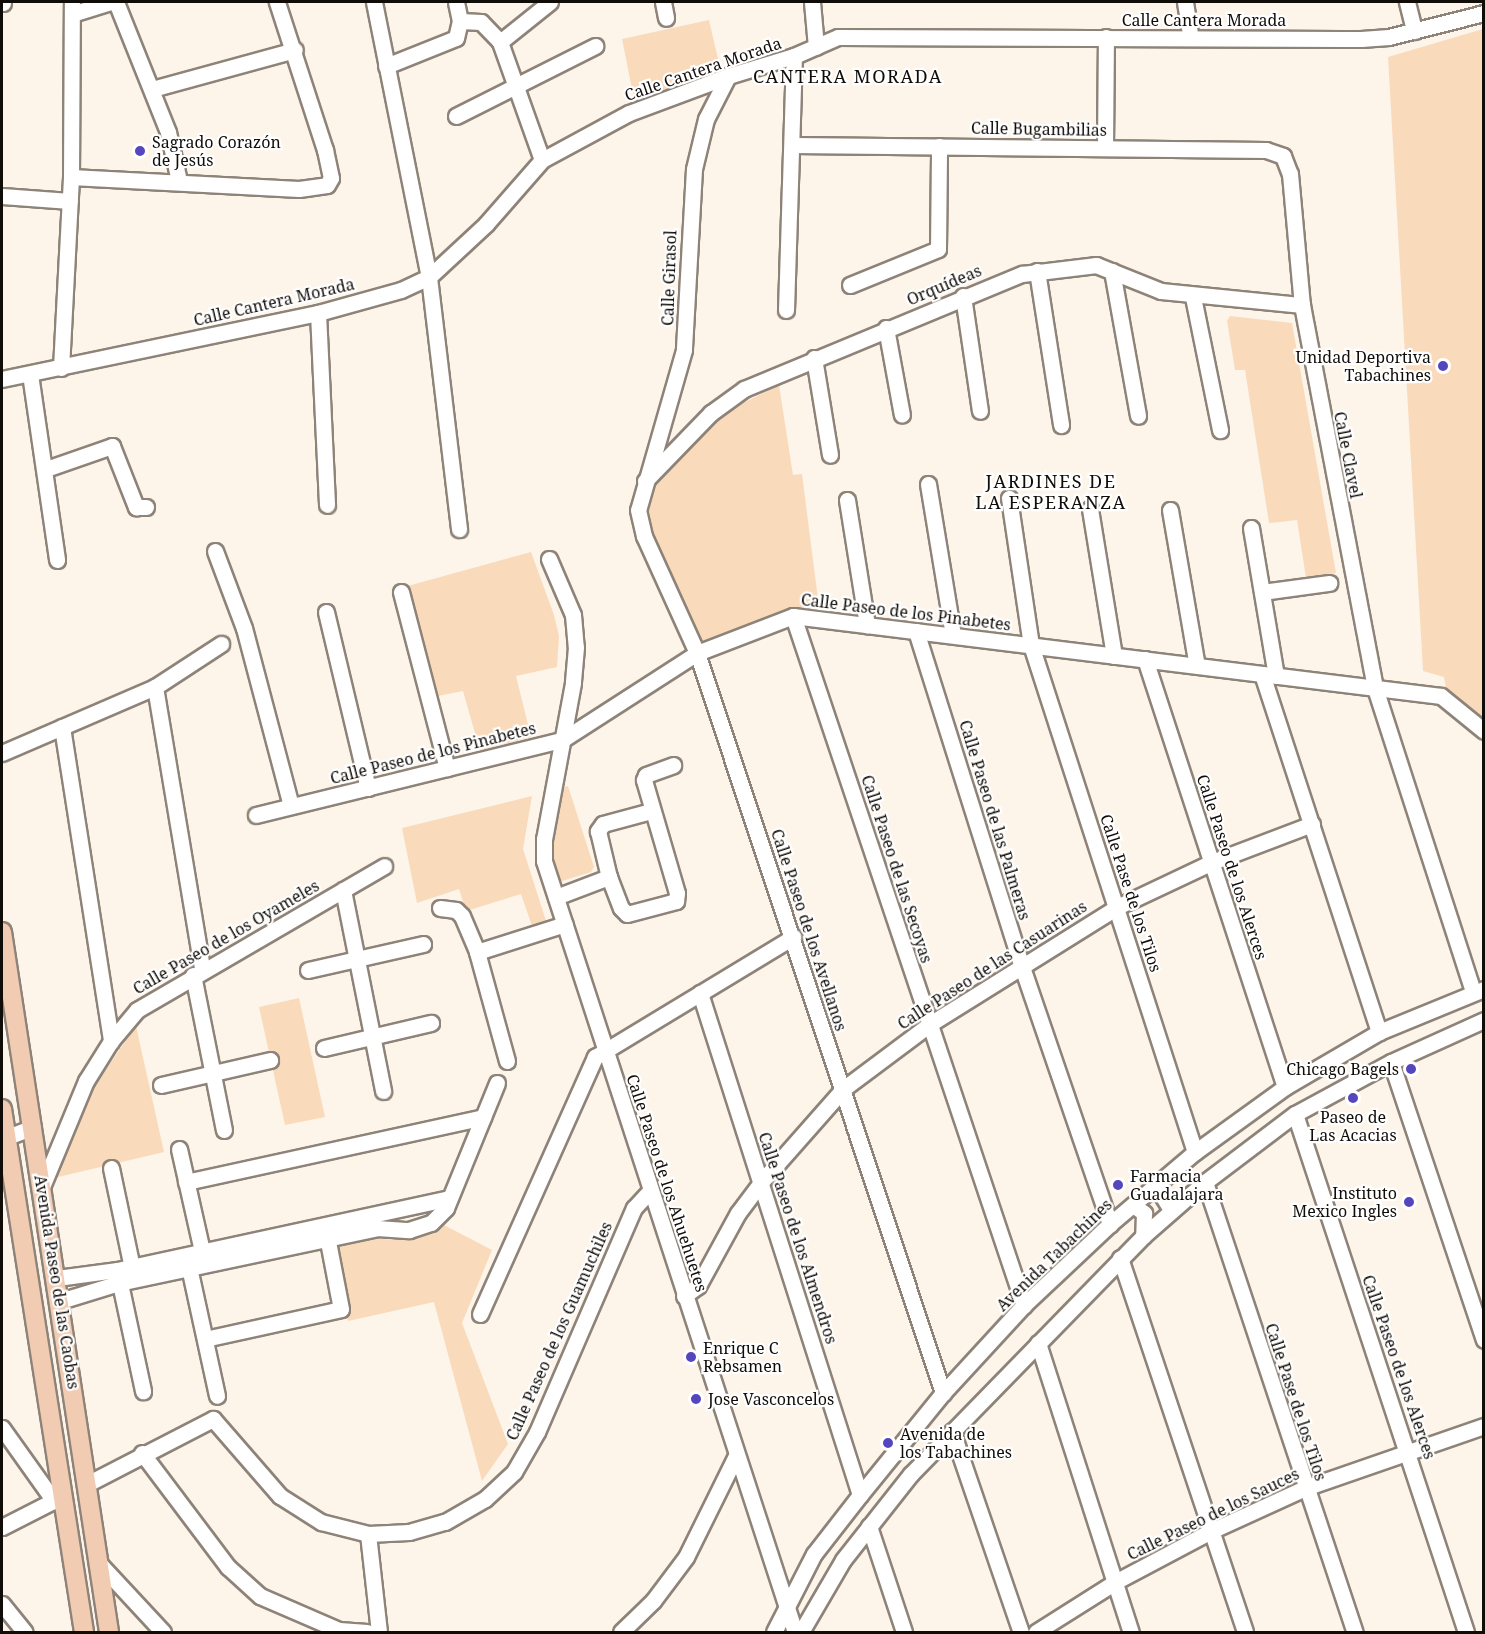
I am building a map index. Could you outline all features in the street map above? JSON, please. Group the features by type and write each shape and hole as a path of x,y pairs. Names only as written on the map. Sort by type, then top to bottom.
{"main road":[{"name":"Avenida Paseo de las Caobas","path":"2,932 42,1186 66,1299 75,1397 109,1632"},
{"name":"Avenida Paseo de las Caobas","path":"2,1109 4,1138 48,1402 58,1499 84,1632"},
{"path":"48,1402 75,1397"}],"street":[{"path":"61,368 71,177 73,7 110,2"},
{"path":"116,2 152,88 179,181"},
{"path":"71,177 299,189 322,187 331,178 295,50 277,2"},
{"path":"374,2 429,277 459,529"},
{"path":"386,66 451,41 460,21 456,2"},
{"path":"500,42 550,2"},
{"path":"663,2 666,18"},
{"path":"812,2 816,47"},
{"path":"1185,2 1191,38"},
{"path":"1407,2 1419,30"},
{"path":"1417,2 1419,30"},
{"name":"Calle Cantera Morada","path":"2,379 318,313 401,290 429,277 486,224 542,160 628,113 728,76 794,56 844,35 1361,39 1419,30 1484,13"},
{"path":"460,21 481,22 500,42 542,160"},
{"path":"1105,148 1106,37"},
{"path":"456,116 595,46"},
{"path":"152,88 295,50"},
{"path":"786,310 793,145 794,56"},
{"name":"Calle Girasol","path":"642,483 684,350 694,169 706,119 728,76"},
{"name":"Calle Bugambilias","path":"793,145 1266,150 1283,156"},
{"path":"850,285 938,249 939,146"},
{"name":"Calle Clavel","path":"1283,156 1290,174 1302,305 1375,688 1478,990"},
{"path":"2,196 70,201"},
{"name":"Orquídeas","path":"642,483 723,403 814,358 963,296 1037,271 1079,265 1112,271 1142,287 1193,297 1302,305"},
{"path":"1037,271 1061,425"},
{"path":"1112,271 1138,416"},
{"path":"963,296 980,411"},
{"path":"1193,297 1220,430"},
{"path":"318,313 327,505"},
{"path":"886,328 902,415"},
{"path":"814,358 830,455"},
{"path":"30,374 46,469 57,560"},
{"path":"46,469 112,446 136,507 146,507"},
{"name":"Calle Paseo de los Avellanos","path":"642,483 638,510 644,536 697,653 943,1394"},
{"path":"928,484 953,635"},
{"name":"Calle Pase de los Tilos","path":"1010,498 1031,645 1195,1152"},
{"path":"847,500 867,625"},
{"path":"1090,508 1114,656"},
{"path":"1170,510 1197,666"},
{"path":"1251,528 1262,592 1269,675 1311,825 1379,1032"},
{"path":"215,551 244,628 291,806"},
{"name":"Calle Paseo de los Ahuehuetes","path":"549,559 573,615 576,647 543,850 650,1191 795,1632"},
{"path":"1262,592 1329,582"},
{"path":"400,592 447,768"},
{"path":"326,612 368,788"},
{"name":"Calle Paseo de los Pinabetes","path":"256,815 562,740 697,653 793,616 1441,696 1484,731"},
{"name":"Calle Paseo de las Secoyas","path":"793,616 1024,1305"},
{"name":"Calle Paseo de las Palmeras","path":"916,631 1022,967 1110,1224"},
{"path":"2,753 155,687 221,644"},
{"name":"Calle Paseo de los Alerces","path":"1145,659 1285,1087"},
{"path":"155,687 213,1073 224,1130"},
{"path":"62,727 111,1041"},
{"path":"651,811 600,827 598,836 609,877 621,908 627,914 675,901 677,893 651,811 645,777 674,765"},
{"name":"Calle Paseo de las Casuarinas","path":"684,1296 698,1286 738,1213 762,1181 843,1089 930,1024 1117,907 1212,862 1311,825"},
{"name":"Calle Paseo de los Oyameles","path":"42,1186 71,1112 111,1041 137,1010 198,972 384,867"},
{"path":"556,897 609,877"},
{"path":"343,890 383,1091"},
{"path":"440,908 459,911 477,952 507,1061"},
{"path":"477,952 565,924"},
{"path":"480,1314 596,1057 605,1049 793,937"},
{"path":"308,970 423,944"},
{"name":"Avenida Tabachines","path":"774,1632 785,1606 814,1554 943,1394 1024,1305 1110,1224 1195,1152 1285,1087 1379,1032 1478,990"},
{"name":"Calle Paseo de los Almendros","path":"700,993 762,1181 860,1495"},
{"path":"801,1632 843,1560 911,1474 1143,1236 1205,1182 1295,1114 1390,1062 1484,1020"},
{"path":"324,1048 431,1023"},
{"path":"161,1085 270,1060"},
{"path":"1390,1062 1484,1340"},
{"path":"326,1232 378,1228 421,1228 440,1215 450,1198 497,1083"},
{"name":"Calle Paseo de los Alerces","path":"1295,1114 1409,1450 1466,1632"},
{"path":"186,1182 483,1117"},
{"path":"4,1138 33,1127"},
{"path":"179,1149 203,1258"},
{"path":"111,1168 143,1391"},
{"path":"1160,1182 1160,1192 1172,1211"},
{"name":"Calle Pase de los Tilos","path":"1205,1182 1305,1488 1355,1632"},
{"name":"Calle Paseo de los Guamuchiles","path":"142,1454 213,1419 280,1496 321,1522 368,1534 409,1532 445,1522 485,1499 514,1472 537,1432 634,1208 650,1191"},
{"path":"66,1299 126,1275 326,1232 450,1198"},
{"path":"1133,1205 1144,1213 1143,1236"},
{"path":"205,1339 340,1308 326,1232"},
{"path":"1120,1258 1245,1632"},
{"path":"188,1262 217,1396"},
{"path":"62,1277 126,1275"},
{"path":"1038,1343 1131,1632"},
{"name":"Calle Paseo de los Sauces","path":"1036,1632 1115,1582 1211,1531 1305,1488 1409,1450 1484,1426"},
{"path":"2,1428 58,1499 2,1527"},
{"path":"952,1431 1021,1632"},
{"path":"87,1484 142,1454 228,1567 260,1596 339,1630 367,1632"},
{"path":"621,1632 653,1601 686,1557 736,1456"},
{"path":"892,1456 911,1474"},
{"path":"869,1526 904,1632"},
{"path":"368,1534 379,1632"},
{"path":"97,1561 163,1632"},
{"path":"2,1604 25,1632"}],"shaded area":[{"path":"709,20 721,72 634,99 622,39"},
{"name":"Unidad Deportiva Tabachines","path":"1484,29 1483,717 1446,688 1444,677 1423,671 1388,57"},
{"path":"1230,316 1292,323 1336,573 1306,578 1297,520 1269,523 1245,370 1235,370 1227,321"},
{"path":"779,385 793,475 802,474 819,607 796,608 699,644 646,532 644,506 649,491 719,415"},
{"path":"531,552 554,615 559,636 557,667 516,676 531,737 480,751 463,691 433,697 404,587"},
{"path":"568,786 594,867 591,872 559,882 554,880 548,861 558,789"},
{"path":"532,796 523,849 547,924 533,929 521,894 466,911 459,889 417,903 402,828"},
{"path":"299,998 325,1117 285,1125 259,1007"},
{"path":"136,1026 164,1152 54,1178 95,1085"},
{"path":"440,1223 492,1250 462,1323 508,1444 482,1481 434,1302 348,1321 331,1245 358,1238 405,1240"}],"place":[{"name":"Sagrado Corazón de Jesús","path":"140,151"},
{"name":"Unidad Deportiva Tabachines","path":"1443,366"},
{"name":"Chicago Bagels","path":"1411,1069"},
{"name":"Paseo de Las Acacias","path":"1353,1098"},
{"name":"Farmacia Guadalajara","path":"1118,1185"},
{"name":"Instituto Mexico Ingles","path":"1409,1202"},
{"name":"Enrique C Rebsamen","path":"691,1357"},
{"name":"Jose Vasconcelos","path":"696,1399"},
{"name":"Avenida de los Tabachines","path":"888,1443"}],"district":[{"name":"CANTERA MORADA","path":"848,76"},
{"name":"JARDINES DE LA ESPERANZA","path":"1051,492"}]}
